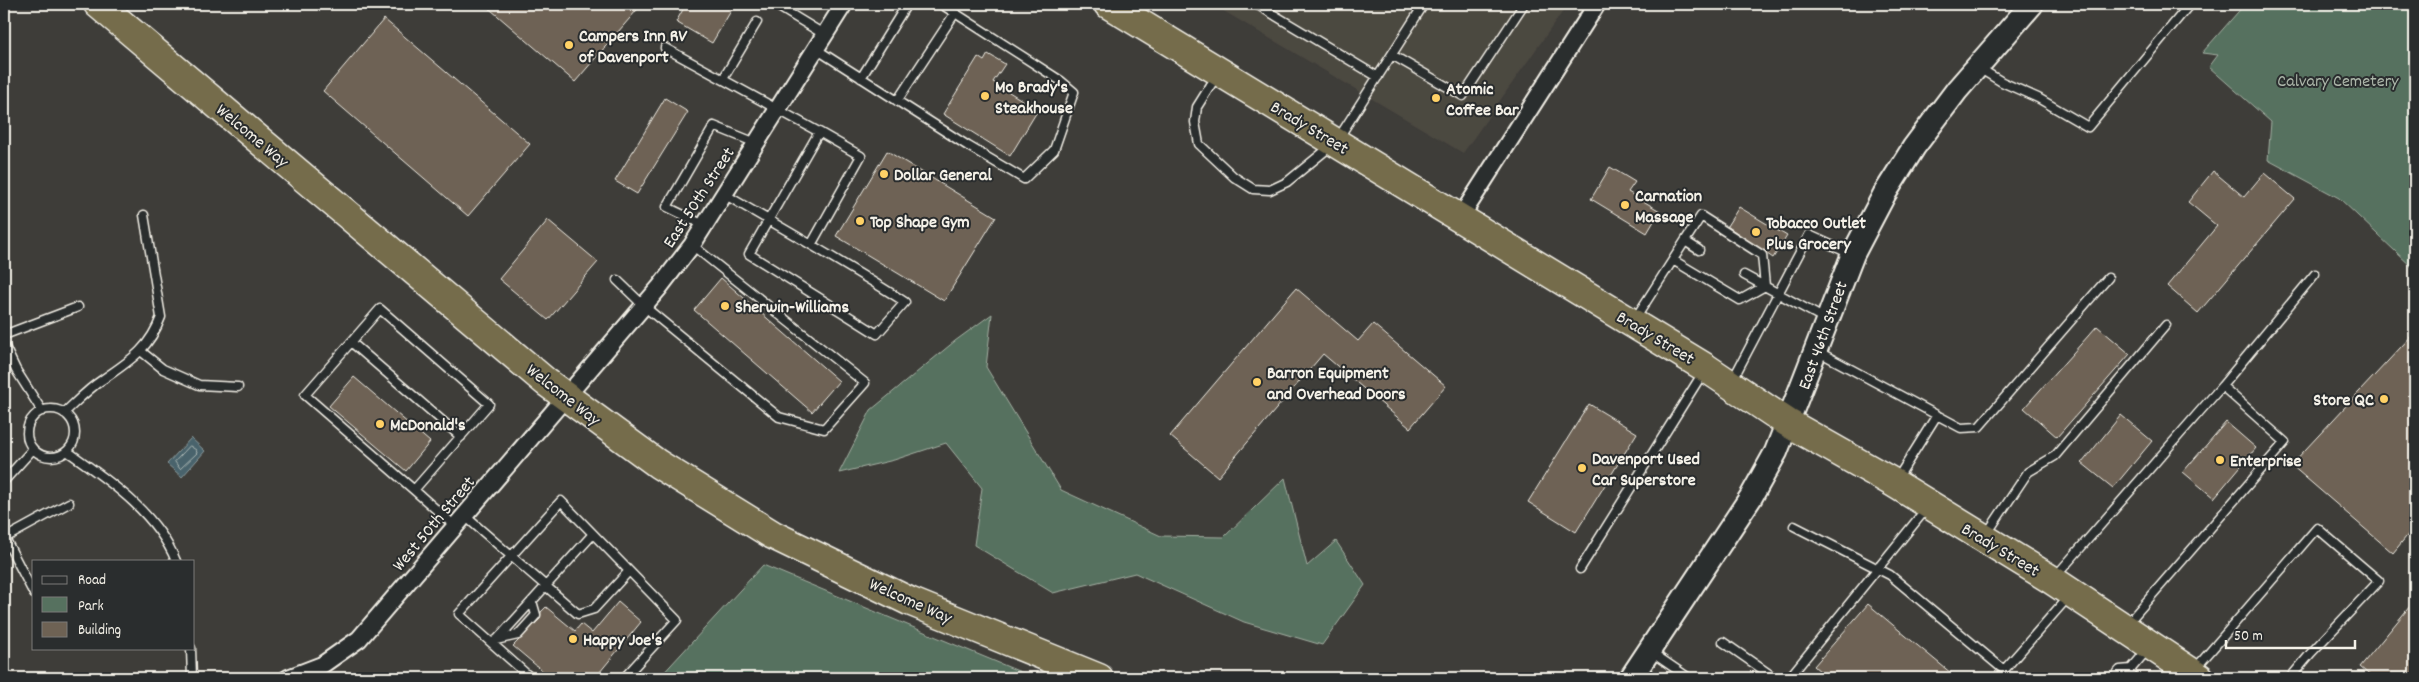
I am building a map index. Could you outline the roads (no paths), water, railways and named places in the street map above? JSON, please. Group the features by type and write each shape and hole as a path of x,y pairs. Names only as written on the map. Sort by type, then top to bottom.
{"highway":[{"name":"Welcome Way","path":"98,4 566,398 658,464 773,535 909,601 1098,678"},
{"name":"Brady Street","path":"1108,4 1731,383 1788,423 1894,483 2062,586 2196,675"}],"street":[{"name":"East 50th Street","path":"566,398 645,307 692,245 844,4"},
{"path":"1460,218 1597,4"},
{"name":"East 46th Street","path":"1631,678 1751,498 1776,452 1853,254 1885,193 1914,147 1978,67 2032,4"},
{"name":"West 50th Street","path":"288,678 322,665 359,640 566,398"}],"lane":[{"path":"774,4 825,35"},
{"path":"861,78 907,4"},
{"path":"816,49 1024,179 1054,150 1074,92 1061,81 941,4"},
{"path":"1256,4 1378,77"},
{"path":"1220,72 1197,107 1195,122 1199,144 1234,177 1253,189 1270,190 1288,182 1336,142 1424,4"},
{"path":"1392,55 1463,96 1524,4"},
{"path":"1978,67 2002,82 2038,98 2088,126 2190,4"},
{"path":"897,101 955,13"},
{"path":"722,79 757,22"},
{"path":"666,48 861,156 811,245"},
{"path":"704,225 667,207 714,126 756,144"},
{"path":"724,194 768,220 811,245 905,302 877,334 749,254 768,220 819,132"},
{"path":"64,413 100,381 142,352 156,332 161,317 144,215"},
{"path":"1632,323 1700,216 1762,255 1765,286"},
{"path":"1731,383 1809,235 1853,254"},
{"path":"1685,241 1699,250"},
{"path":"617,280 645,307 779,417 824,429 865,384 692,245"},
{"path":"1672,260 1740,300 1765,286"},
{"path":"1794,526 1890,575 2004,670 2062,586 2222,386 2315,274"},
{"path":"1744,275 1827,320"},
{"path":"1816,350 1961,428 1979,427 2108,278"},
{"path":"4,335 78,307"},
{"path":"414,490 490,404 380,309 305,395 414,490 511,556 578,614 594,609 629,571"},
{"path":"1983,539 2028,472 2055,456 2166,325"},
{"path":"351,342 461,437"},
{"path":"4,345 16,370 42,411"},
{"path":"142,352 163,369 199,385 238,387"},
{"path":"1580,569 1706,368"},
{"path":"2125,627 2286,442 2222,386"},
{"path":"49,409 64,413 70,418 75,431 72,445 67,451 61,455 46,456 33,449 27,435 31,421 42,411 49,409"},
{"path":"1894,483 1936,415"},
{"path":"4,481 33,449"},
{"path":"67,451 131,498 158,528 175,560"},
{"path":"530,678 494,642 459,614 562,502 677,620 624,678"},
{"path":"32,590 4,537 69,503"},
{"path":"1789,678 1930,505"},
{"path":"2196,675 2317,528 2379,581 2290,678"},
{"path":"494,642 593,534"},
{"path":"494,642 518,635 536,615 532,601"},
{"path":"1723,642 1775,678"},
{"path":"2113,678 2120,670 2131,669 2151,645"},
{"path":"191,650 192,678"},
{"path":"1649,650 1689,678"},
{"path":"2131,669 2132,678"}],"water":[{"path":"191,438 205,451 182,477 167,464"}],"place":[{"name":"Campers Inn RV of Davenport","path":"569,45"},
{"name":"Mo Brady's Steakhouse","path":"985,96"},
{"name":"Atomic Coffee Bar","path":"1436,98"},
{"name":"Dollar General","path":"884,174"},
{"name":"Carnation Massage","path":"1625,205"},
{"name":"Top Shape Gym","path":"860,221"},
{"name":"Tobacco Outlet Plus Grocery","path":"1756,232"},
{"name":"Sherwin-Williams","path":"725,306"},
{"name":"Barron Equipment and Overhead Doors","path":"1257,382"},
{"name":"Store QC","path":"2384,399"},
{"name":"McDonald's","path":"380,424"},
{"name":"Enterprise","path":"2220,460"},
{"name":"Davenport Used Car Superstore","path":"1582,468"},
{"name":"Happy Joe's","path":"573,639"}],"park label":[{"name":"Calvary Cemetery","path":"2338,80"}]}
